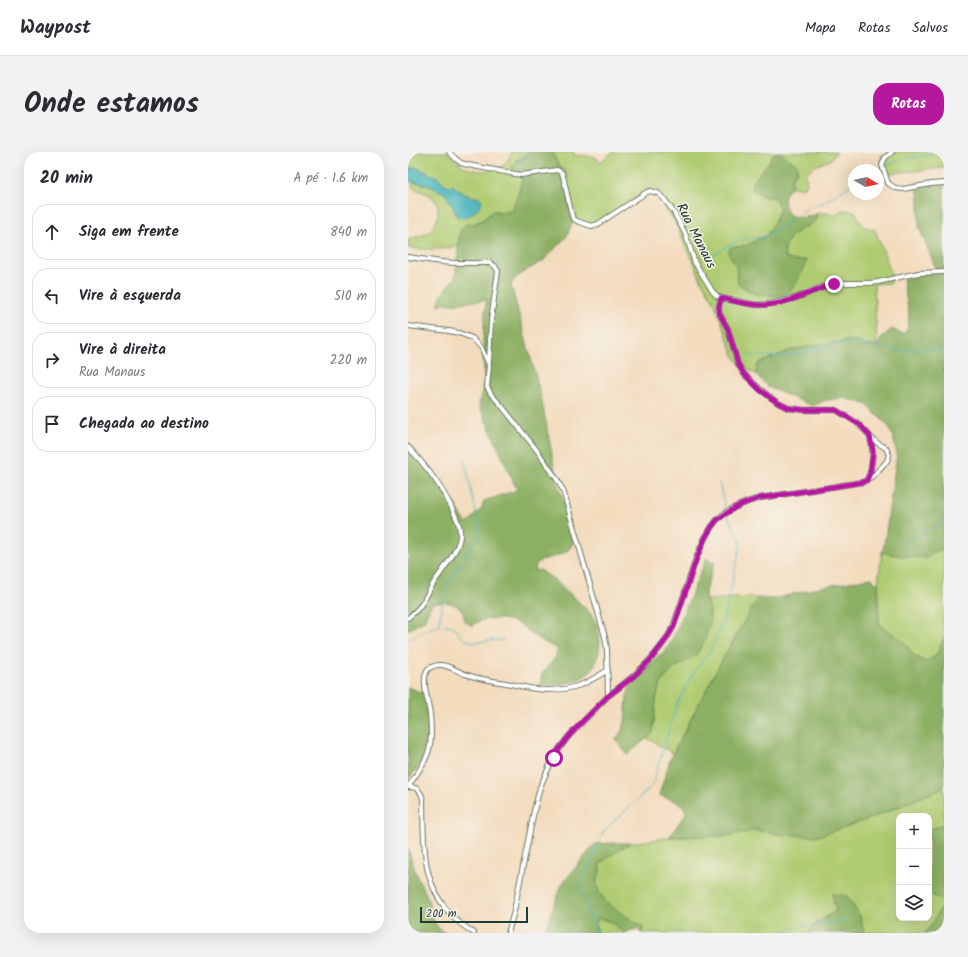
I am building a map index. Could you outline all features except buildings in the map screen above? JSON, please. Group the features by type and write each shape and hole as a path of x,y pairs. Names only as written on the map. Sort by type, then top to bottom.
{"street":[{"name":"Rua Manaus","path":"449,152 461,163 521,175 554,170 559,171 563,176 572,216 577,221 590,226 598,224 647,192 650,191 658,193 665,200 685,233 695,263 713,292 721,298"},
{"path":"892,152 884,158 882,165 888,184 895,188 902,189 944,183"},
{"path":"408,258 441,262 490,263 495,266 498,271 491,320 487,387 538,453 564,490 605,637 608,670 608,696"},
{"path":"508,933 540,787 552,761 569,736 608,696 634,676 651,659 668,637 674,626 696,560 711,528 720,518 736,507 748,502 760,498 863,482 875,474 887,461 889,455 886,448 876,442 860,425 836,410 804,410 788,408 778,403 760,390 744,374 738,364 728,329 719,313 721,298 756,305 770,304 796,298 834,284 870,283 918,273 944,272"},
{"path":"408,326 449,331 472,338 481,347 489,364"},
{"path":"867,480 870,473 873,452 870,436"},
{"path":"408,447 426,468 444,493 459,524 460,535 457,546 447,564 430,588 420,606 408,618"},
{"path":"474,933 454,918 438,898 434,890 430,881 425,855 423,799 419,790 408,787 426,757 430,746 430,714 425,684 425,676 428,669 438,664 445,665 464,674 482,679 533,689 547,690 578,686 590,681 608,670"}],"green space":[{"path":"408,152 448,152 464,167 481,171 496,169 504,165 512,152 531,152 529,155 515,161 521,171 522,179 516,202 509,212 493,211 484,219 460,232 458,246 427,249 408,248 408,240 424,235 430,231 436,222 438,207 431,196 413,188 412,182 430,186 446,194 457,217 462,218 473,213 477,197 471,196 453,186 444,184 439,178 416,167 408,169"},
{"path":"531,152 555,152 553,154 558,165 565,171 573,222 566,237 543,261 514,279 511,285 541,396 557,481 574,537 572,545 569,549 561,554 540,561 536,564 535,571 540,570 551,578 587,610 596,622 600,637 597,660 589,672 585,676 576,680 557,684 540,684 542,674 555,658 558,649 534,636 521,625 516,623 503,619 489,619 483,620 473,626 464,621 463,611 455,605 449,603 432,603 424,621 408,630 408,442 437,477 467,524 482,508 484,501 517,490 479,405 484,381 483,340 486,300 438,305 445,290 455,278 460,232 466,224 478,223 493,211 509,212 515,202 522,182 521,171 516,172 512,167 517,161"},
{"path":"555,152 574,152 574,155 596,157 600,162 613,152 837,152 830,160 813,167 805,175 807,182 805,187 798,188 791,187 791,180 797,171 772,155 770,161 752,184 763,196 775,198 780,209 775,221 767,235 746,246 731,247 729,252 736,266 738,283 751,292 763,296 772,295 806,260 798,261 785,257 786,245 792,235 814,221 817,217 816,214 825,213 834,216 841,210 855,211 862,224 875,230 891,272 891,283 874,284 877,346 866,347 860,343 757,368 756,374 742,367 734,356 714,302 701,280 678,228 657,194 647,190 594,227 573,222 565,171 558,165 553,154"},
{"path":"780,152 797,165 797,171 791,180 791,187 784,197 787,211 793,217 798,218 816,214 817,217 815,221 793,235 785,247 785,257 788,259 796,261 807,260 796,284 786,295 760,296 738,283 736,266 728,252 731,247 746,246 767,235 775,221 780,209 775,198 763,196 753,190 751,184 770,161 772,155"},
{"path":"893,152 944,152 944,168 884,174 884,164 882,164 881,156"},
{"path":"944,182 944,548 931,553 927,558 901,556 882,552 897,454 889,427 866,404 844,398 826,400 813,406 768,387 756,374 759,363 788,351 816,345 856,340 866,347 878,346 881,338 892,329 902,334 907,331 909,315 903,279 936,269 919,227 919,197 916,184"},
{"path":"944,548 944,637 936,656 926,662 913,655 905,644 896,636 879,625 878,583 882,552 901,556 931,553"},
{"path":"706,559 715,562 705,592 706,601 710,611 710,622 705,640 696,655 675,668 664,679 659,688 656,699 653,733 627,755 616,739 625,722 627,696 631,685 645,667 666,650 675,634"},
{"path":"872,578 875,583 878,583 879,625 906,644 913,655 925,662 936,656 944,637 944,788 872,818 819,836 784,835 756,830 726,836 669,837 686,813 684,807 678,802 659,795 670,760 716,671 758,598 774,599 821,587"},
{"path":"750,597 758,598 716,671 673,753 647,738 653,732 656,699 659,688 664,679 675,668 684,662 706,600"},
{"path":"408,687 422,693 428,718 429,745 424,759 408,779"},
{"path":"944,788 944,824 932,829 932,813 896,813 896,921 932,921 932,895 944,902 944,905 939,911 934,922 925,933 864,933 860,916 833,894 836,911 817,923 807,933 641,933 642,927 609,904 599,892 597,886 600,871 599,865 608,857 630,843 674,837 726,836 756,830 784,835 872,818"},
{"path":"944,824 944,902 932,895 932,829"},
{"path":"630,843 608,857 599,865 600,871 597,886 603,898 609,904 623,915 643,927 641,933 637,929 625,933 609,922 598,918 596,925 598,933 548,933 546,927 562,884 595,844"},
{"path":"408,849 418,879 427,896 435,924 442,931 447,933 408,933"},
{"path":"832,894 847,896 860,916 864,933 807,933 817,923 836,911"},
{"path":"944,905 944,933 925,933 934,922 939,911"},
{"path":"598,918 609,922 625,933 598,933 596,925"}],"water":[{"path":"416,167 439,178 444,184 449,186 453,185 466,195 481,199 482,202 472,214 461,218 457,217 445,193 424,184 408,180 408,169"}],"waterway":[{"path":"517,165 532,152"},
{"path":"884,167 913,157 944,155"},
{"path":"713,255 740,240 763,237 794,218 810,206 822,203 848,187"},
{"path":"748,355 783,357 841,344 863,344 897,350 933,349 944,351"},
{"path":"439,626 443,599 446,590 451,579 479,536 480,530 464,458"},
{"path":"719,483 726,511"},
{"path":"597,933 581,892 582,883 603,832 652,786 677,703 696,669 710,651 720,629 727,606 740,548 740,540 727,514"},
{"path":"901,545 944,523"},
{"path":"408,639 432,628 445,625 455,628 462,637 468,641 477,642 503,640"},
{"path":"781,933 804,926 844,921"}],"route":[{"path":"554,758 569,736 582,722 608,696 634,676 651,659 665,641 674,626 705,538 717,520 736,507 760,498 863,482 869,477 873,448 870,436 862,427 833,409 804,410 782,406 760,390 740,368 728,329 718,310 721,298 763,305 796,298 834,284"}]}
